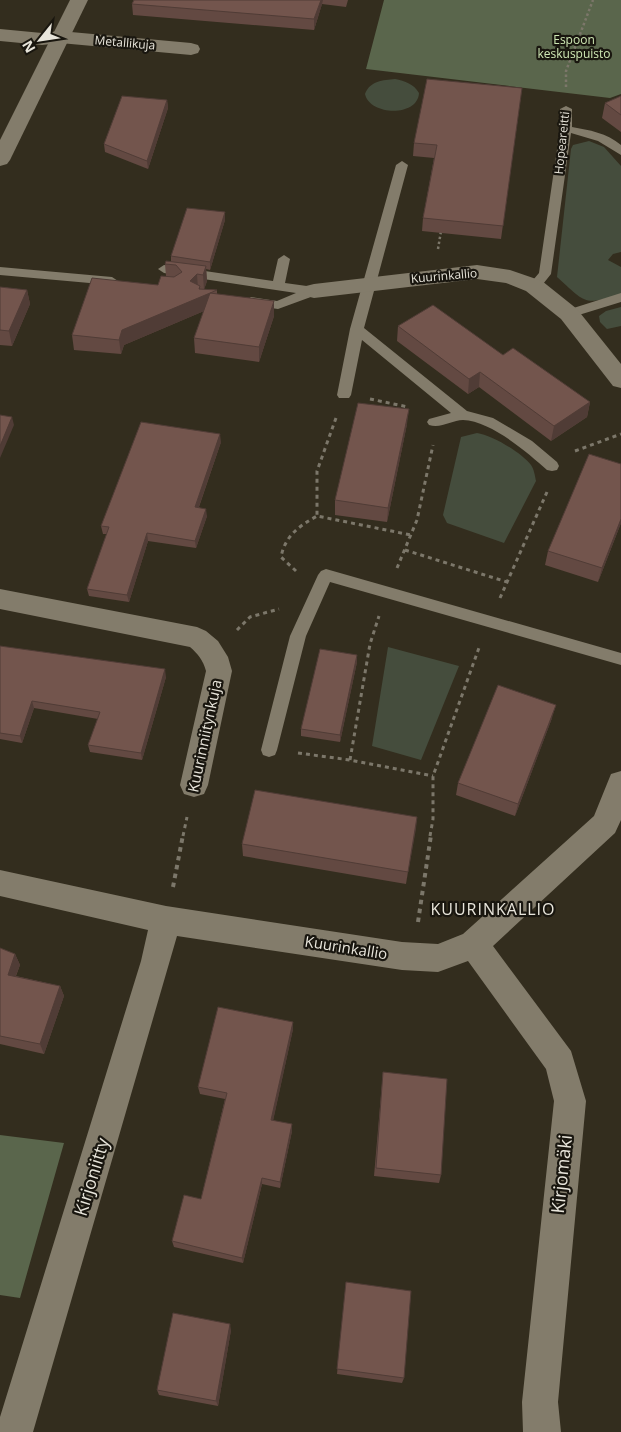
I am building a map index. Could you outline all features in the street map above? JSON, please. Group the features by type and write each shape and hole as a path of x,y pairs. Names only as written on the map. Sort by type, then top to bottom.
{"street":[{"path":"0,160 5,140 78,0"},
{"name":"Metallikuja","path":"0,35 42,39 60,37 191,49"},
{"name":"Kuurinkallio","path":"314,290 477,272 510,277 534,286 569,314 621,380"},
{"path":"0,599 197,638 206,645"},
{"name":"Kuurinniitynkuja","path":"194,785 219,671 216,657 206,645"},
{"name":"Kuurinkallio","path":"0,883 166,920 402,956 438,958 474,944 605,824 621,783"},
{"name":"Kirjoniitty","path":"14,1432 153,971 166,920"},
{"name":"Kirjomäki","path":"474,944 560,1062 570,1101 540,1402 542,1432"}],"lane":[{"name":"Hopeareitti","path":"534,286 545,274 566,129 566,109"},
{"path":"566,129 593,134 608,140 621,151"},
{"path":"344,395 357,329 402,165"},
{"path":"278,286 284,259"},
{"path":"164,269 314,290"},
{"path":"0,272 127,282"},
{"path":"238,300 278,305 314,290"},
{"path":"569,314 621,297"},
{"path":"357,329 462,415 488,421 527,445 552,466"},
{"path":"434,422 462,415"},
{"path":"269,750 298,636 326,575 488,623 621,659"}],"path":[{"name":"Hopeareitti","path":"566,109 566,71 593,0"},
{"path":"433,277 441,230"},
{"path":"317,516 317,471 344,395 388,401 415,409 434,422 432,452 417,520 386,593 370,644 350,760"},
{"path":"417,929 433,819 433,776 488,623 546,498 552,466 561,457 621,434"},
{"path":"326,575 296,571 281,556 282,546 296,528 317,516 411,535"},
{"path":"404,550 507,582"},
{"path":"206,645 233,635 242,622 255,614 314,603"},
{"path":"269,750 350,760 433,776"},
{"name":"Kuurinniitynkuja","path":"166,920 194,785"}],"green space":[{"name":"Espoon keskuspuisto","path":"384,0 621,0 621,94 610,98 366,69"},
{"path":"395,79 415,87 419,93 417,101 403,110 393,111 384,110 369,101 365,94 370,86 382,81"},
{"path":"589,141 604,147 621,166 621,252 613,254 608,260 621,267 621,294 592,301 580,297 557,277 571,149 573,145"},
{"path":"621,307 621,326 607,329 600,322 599,316 606,311"},
{"path":"477,433 491,437 514,450 527,460 533,468 536,481 504,543 447,523 443,515 461,437"},
{"path":"388,647 459,666 421,760 372,746"},
{"path":"0,1135 64,1143 20,1298 0,1295"}],"building":[{"path":"134,0 321,0 314,19 132,4"},
{"path":"427,79 522,88 503,226 423,218 437,145 414,143"},
{"path":"122,96 167,100 147,161 104,144"},
{"path":"621,96 621,115 605,103"},
{"path":"187,208 225,212 210,262 171,256"},
{"path":"166,261 206,266 203,275 197,274 190,281 200,286 199,289 217,290 122,330 119,340 72,335 92,278 158,285 161,276 174,277 182,272 176,265 165,264"},
{"path":"0,287 27,290 9,331 0,330"},
{"path":"210,293 274,301 259,347 194,338"},
{"path":"433,305 503,355 513,348 590,402 554,426 480,372 469,379 398,326"},
{"path":"358,403 409,409 388,508 335,500"},
{"path":"0,415 12,417 0,446"},
{"path":"141,422 220,434 195,507 206,509 195,541 147,533 127,595 87,589 109,527 101,526"},
{"path":"589,454 621,464 621,519 602,568 548,551"},
{"path":"0,646 165,669 141,753 88,745 100,712 32,701 20,736 0,733"},
{"path":"320,649 357,655 340,735 301,729"},
{"path":"498,685 556,705 518,804 458,783"},
{"path":"255,790 417,817 408,872 242,844"},
{"path":"0,948 15,954 8,975 60,986 40,1044 0,1036"},
{"path":"218,1007 293,1022 271,1120 292,1124 280,1182 262,1178 242,1258 172,1241 184,1195 201,1199 227,1093 198,1087"},
{"path":"383,1072 447,1079 441,1175 376,1168"},
{"path":"346,1282 411,1291 404,1378 337,1369"},
{"path":"173,1313 230,1324 216,1401 157,1390"}],"district":[{"name":"KUURINKALLIO","path":"493,909"}]}
